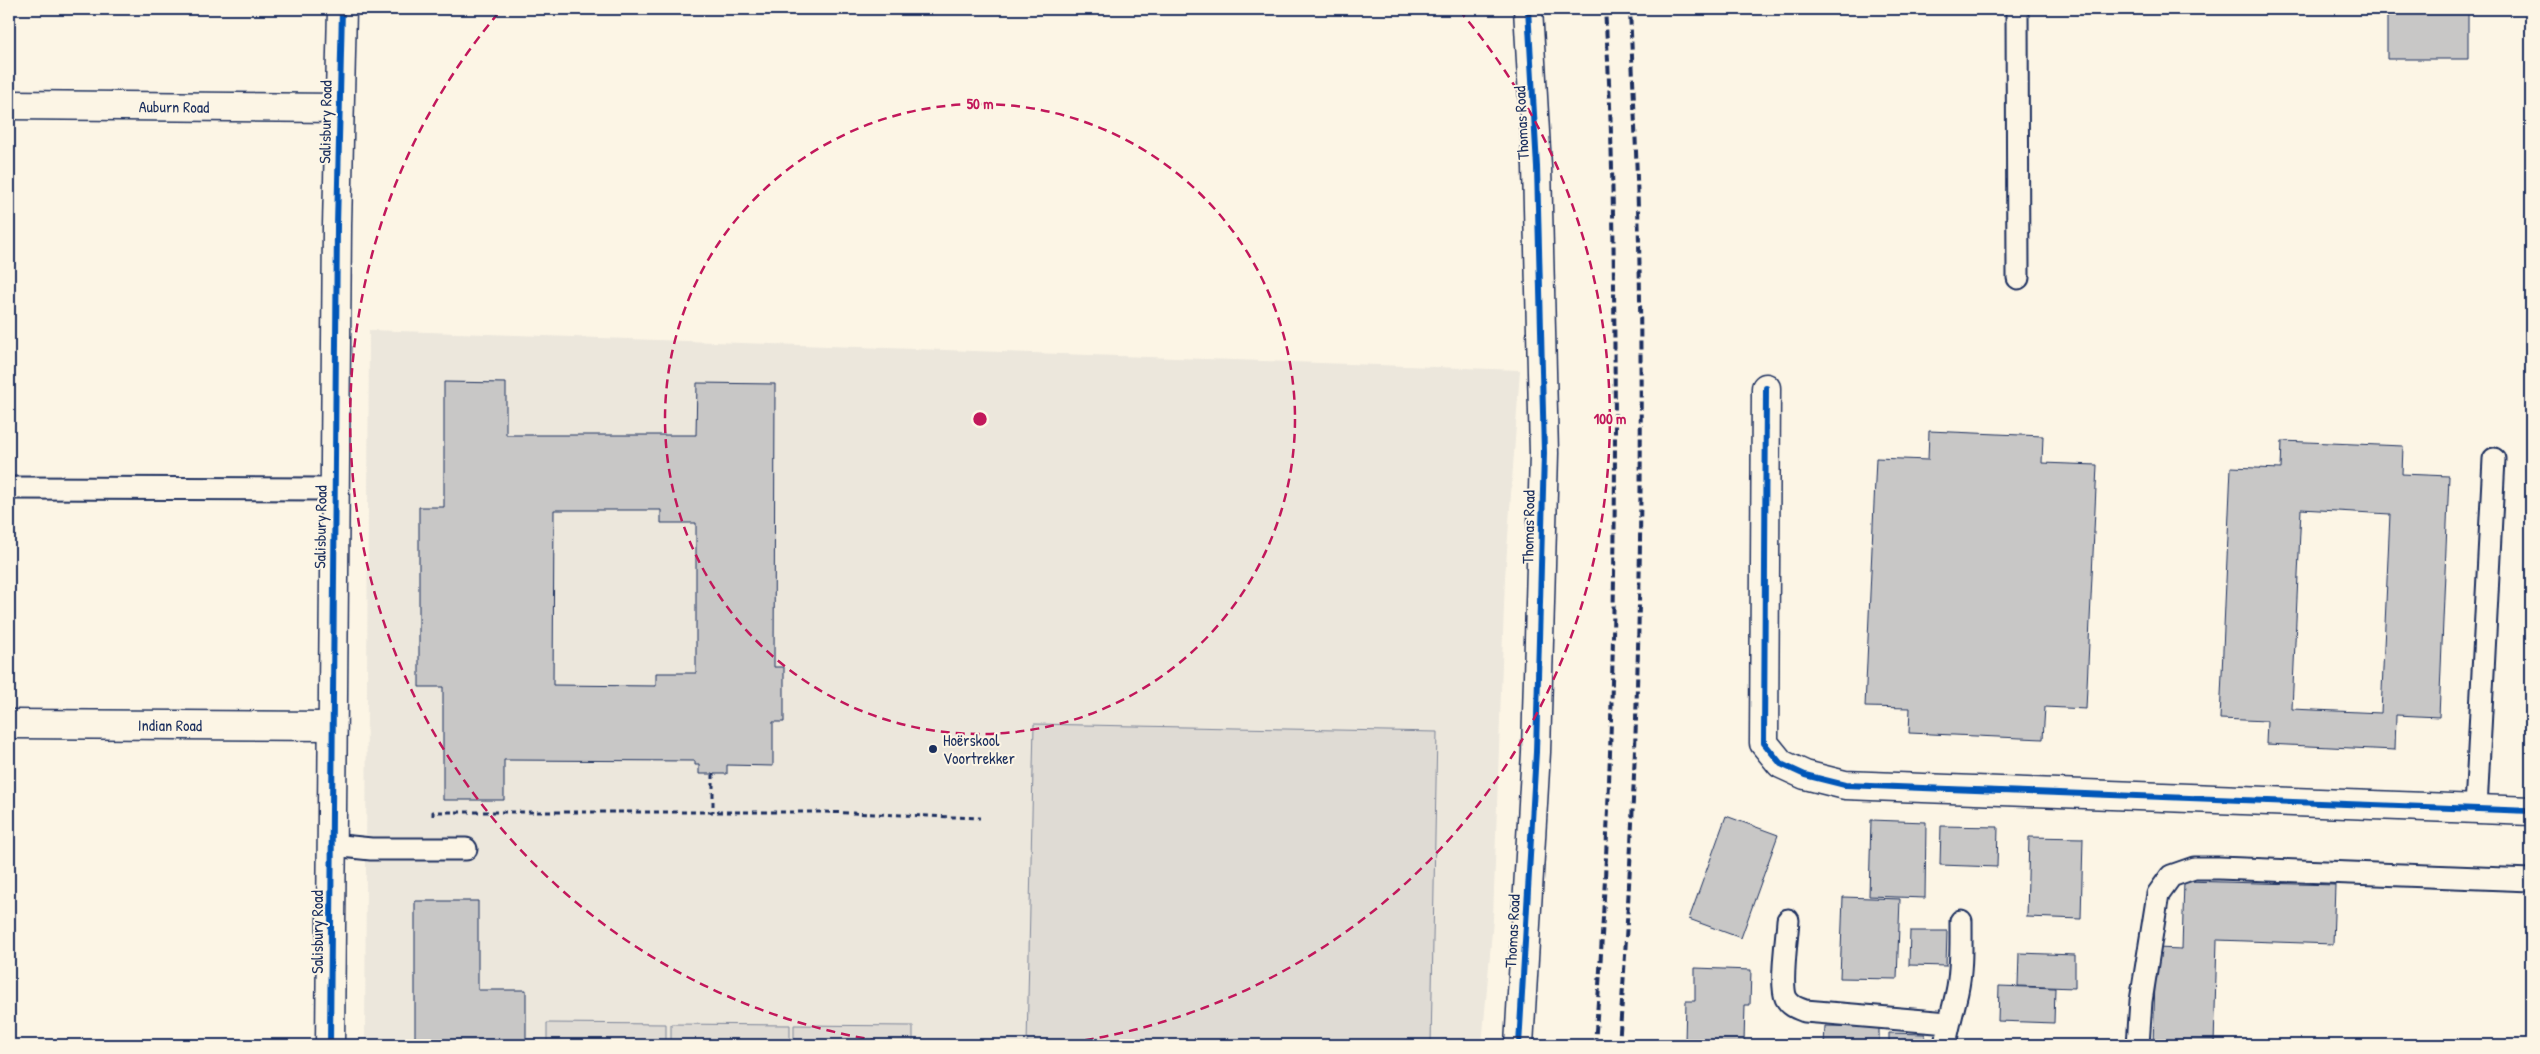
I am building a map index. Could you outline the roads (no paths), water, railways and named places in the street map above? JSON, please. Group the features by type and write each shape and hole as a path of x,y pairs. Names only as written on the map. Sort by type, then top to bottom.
{"street":[{"name":"Salisbury Road","path":"330,1045 334,489 342,9"},
{"name":"Thomas Road","path":"1519,1045 1536,752 1544,453 1537,167 1528,9"},
{"name":"Auburn Road","path":"9,105 339,108"},
{"path":"1766,388 1764,743 1781,764 1805,776 1845,785 2531,811"},
{"name":"Indian Road","path":"9,724 332,726"}],"lane":[{"path":"2017,9 2018,278"},
{"path":"2476,808 2494,459"},
{"path":"9,488 334,489"},
{"path":"332,845 371,849 466,849"},
{"path":"2138,1045 2141,1001 2158,894 2171,876 2194,868 2219,868 2531,880"},
{"path":"1788,920 1784,984 1786,998 1793,1007 1805,1011 1948,1023"},
{"path":"1945,1045 1948,1023 1957,991 1961,957 1961,921"}],"railway":[{"path":"1595,1045 1608,811 1613,655 1615,498 1613,214 1605,9"},
{"path":"1619,1045 1634,766 1641,487 1639,264 1630,9"}],"place":[{"name":"Hoërskool Voortrekker","path":"933,749"}]}
